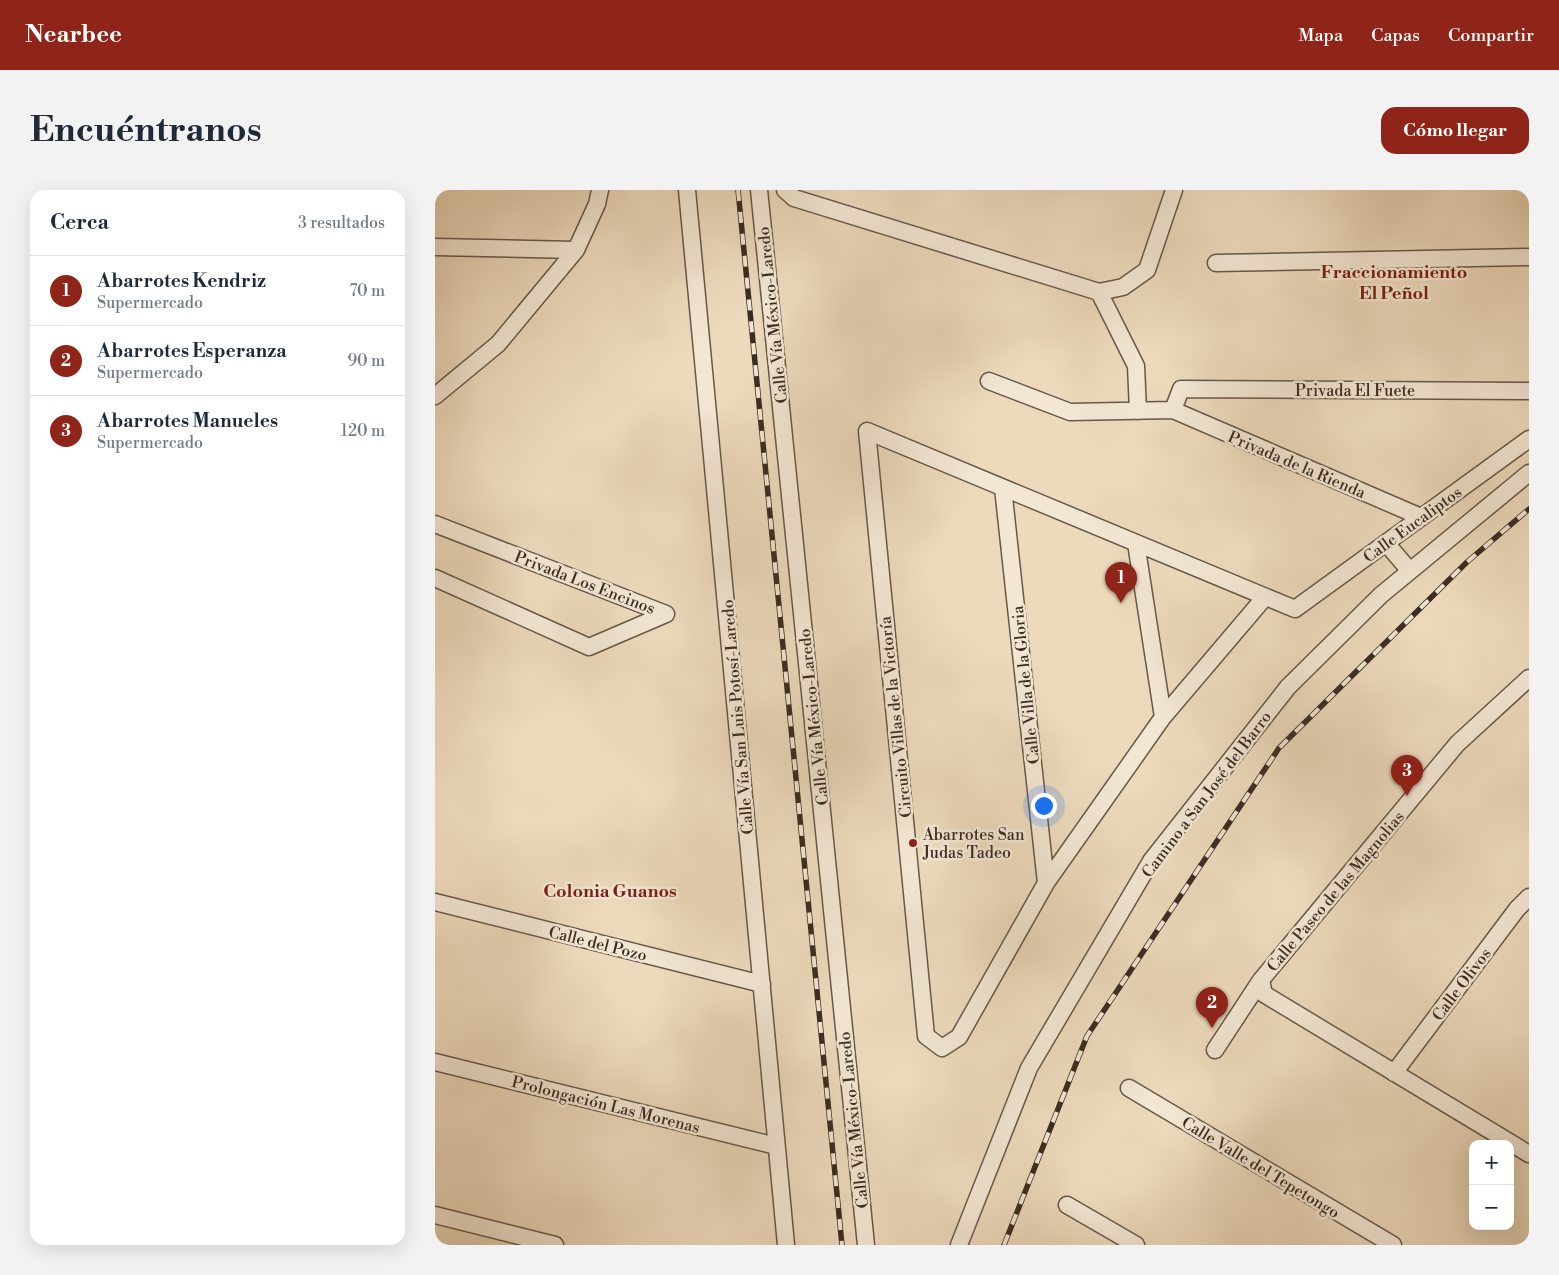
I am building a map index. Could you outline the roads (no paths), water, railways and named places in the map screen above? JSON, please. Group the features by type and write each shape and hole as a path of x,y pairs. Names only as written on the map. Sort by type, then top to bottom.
{"street":[{"path":"435,396 498,344 575,250 597,204 600,190"},
{"name":"Calle Vía San Luis Potosí-Laredo","path":"687,190 786,1245"},
{"name":"Calle Vía México-Laredo","path":"759,190 866,1245"},
{"path":"785,190 794,198 1099,292 1123,287 1147,270 1174,190"},
{"path":"435,247 575,250"},
{"path":"1216,263 1529,257"},
{"path":"1099,292 1136,366 1138,411"},
{"path":"989,380 1070,412 1173,410"},
{"name":"Privada El Fuete","path":"1173,410 1181,389 1529,391"},
{"name":"Privada de la Rienda","path":"1173,410 1421,517"},
{"name":"Circuito Villas de la Victoría","path":"1265,597 1163,717 1046,882 959,1037 942,1048 926,1036 867,431 1295,609"},
{"name":"Calle Eucaliptos","path":"1295,609 1529,439"},
{"name":"Camino a San José del Barro","path":"959,1245 1029,1068 1151,861 1288,687 1381,595 1529,473"},
{"name":"Calle Villa de la Gloria","path":"1003,488 1046,882"},
{"name":"Privada Los Encinos","path":"435,524 666,614 589,647 435,578"},
{"path":"1136,543 1163,717"},
{"path":"1386,543 1411,571"},
{"name":"Calle Paseo de las Magnolias","path":"1529,678 1457,744 1261,980 1264,994 1529,1154"},
{"name":"Calle Olivos","path":"1394,1073 1517,909 1529,897"},
{"name":"Calle del Pozo","path":"435,902 762,984"},
{"path":"1215,1050 1261,980"},
{"name":"Prolongación Las Morenas","path":"435,1062 777,1146"},
{"name":"Calle Valle del Tepetongo","path":"1129,1088 1393,1245"},
{"path":"1067,1205 1136,1245"},
{"path":"435,1215 555,1245"}],"railway":[{"path":"738,190 842,1245"},
{"path":"1004,1245 1087,1036 1279,748 1467,562 1529,509"}],"place":[{"name":"Abarrotes Kendriz","path":"1121,603"},
{"name":"Abarrotes Manueles","path":"1407,796"},
{"name":"Abarrotes San Judas Tadeo","path":"913,843"},
{"name":"Abarrotes Esperanza","path":"1212,1028"}],"district":[{"name":"Fraccionamiento El Peñol","path":"1394,282"},
{"name":"Colonia Guanos","path":"610,891"}]}
